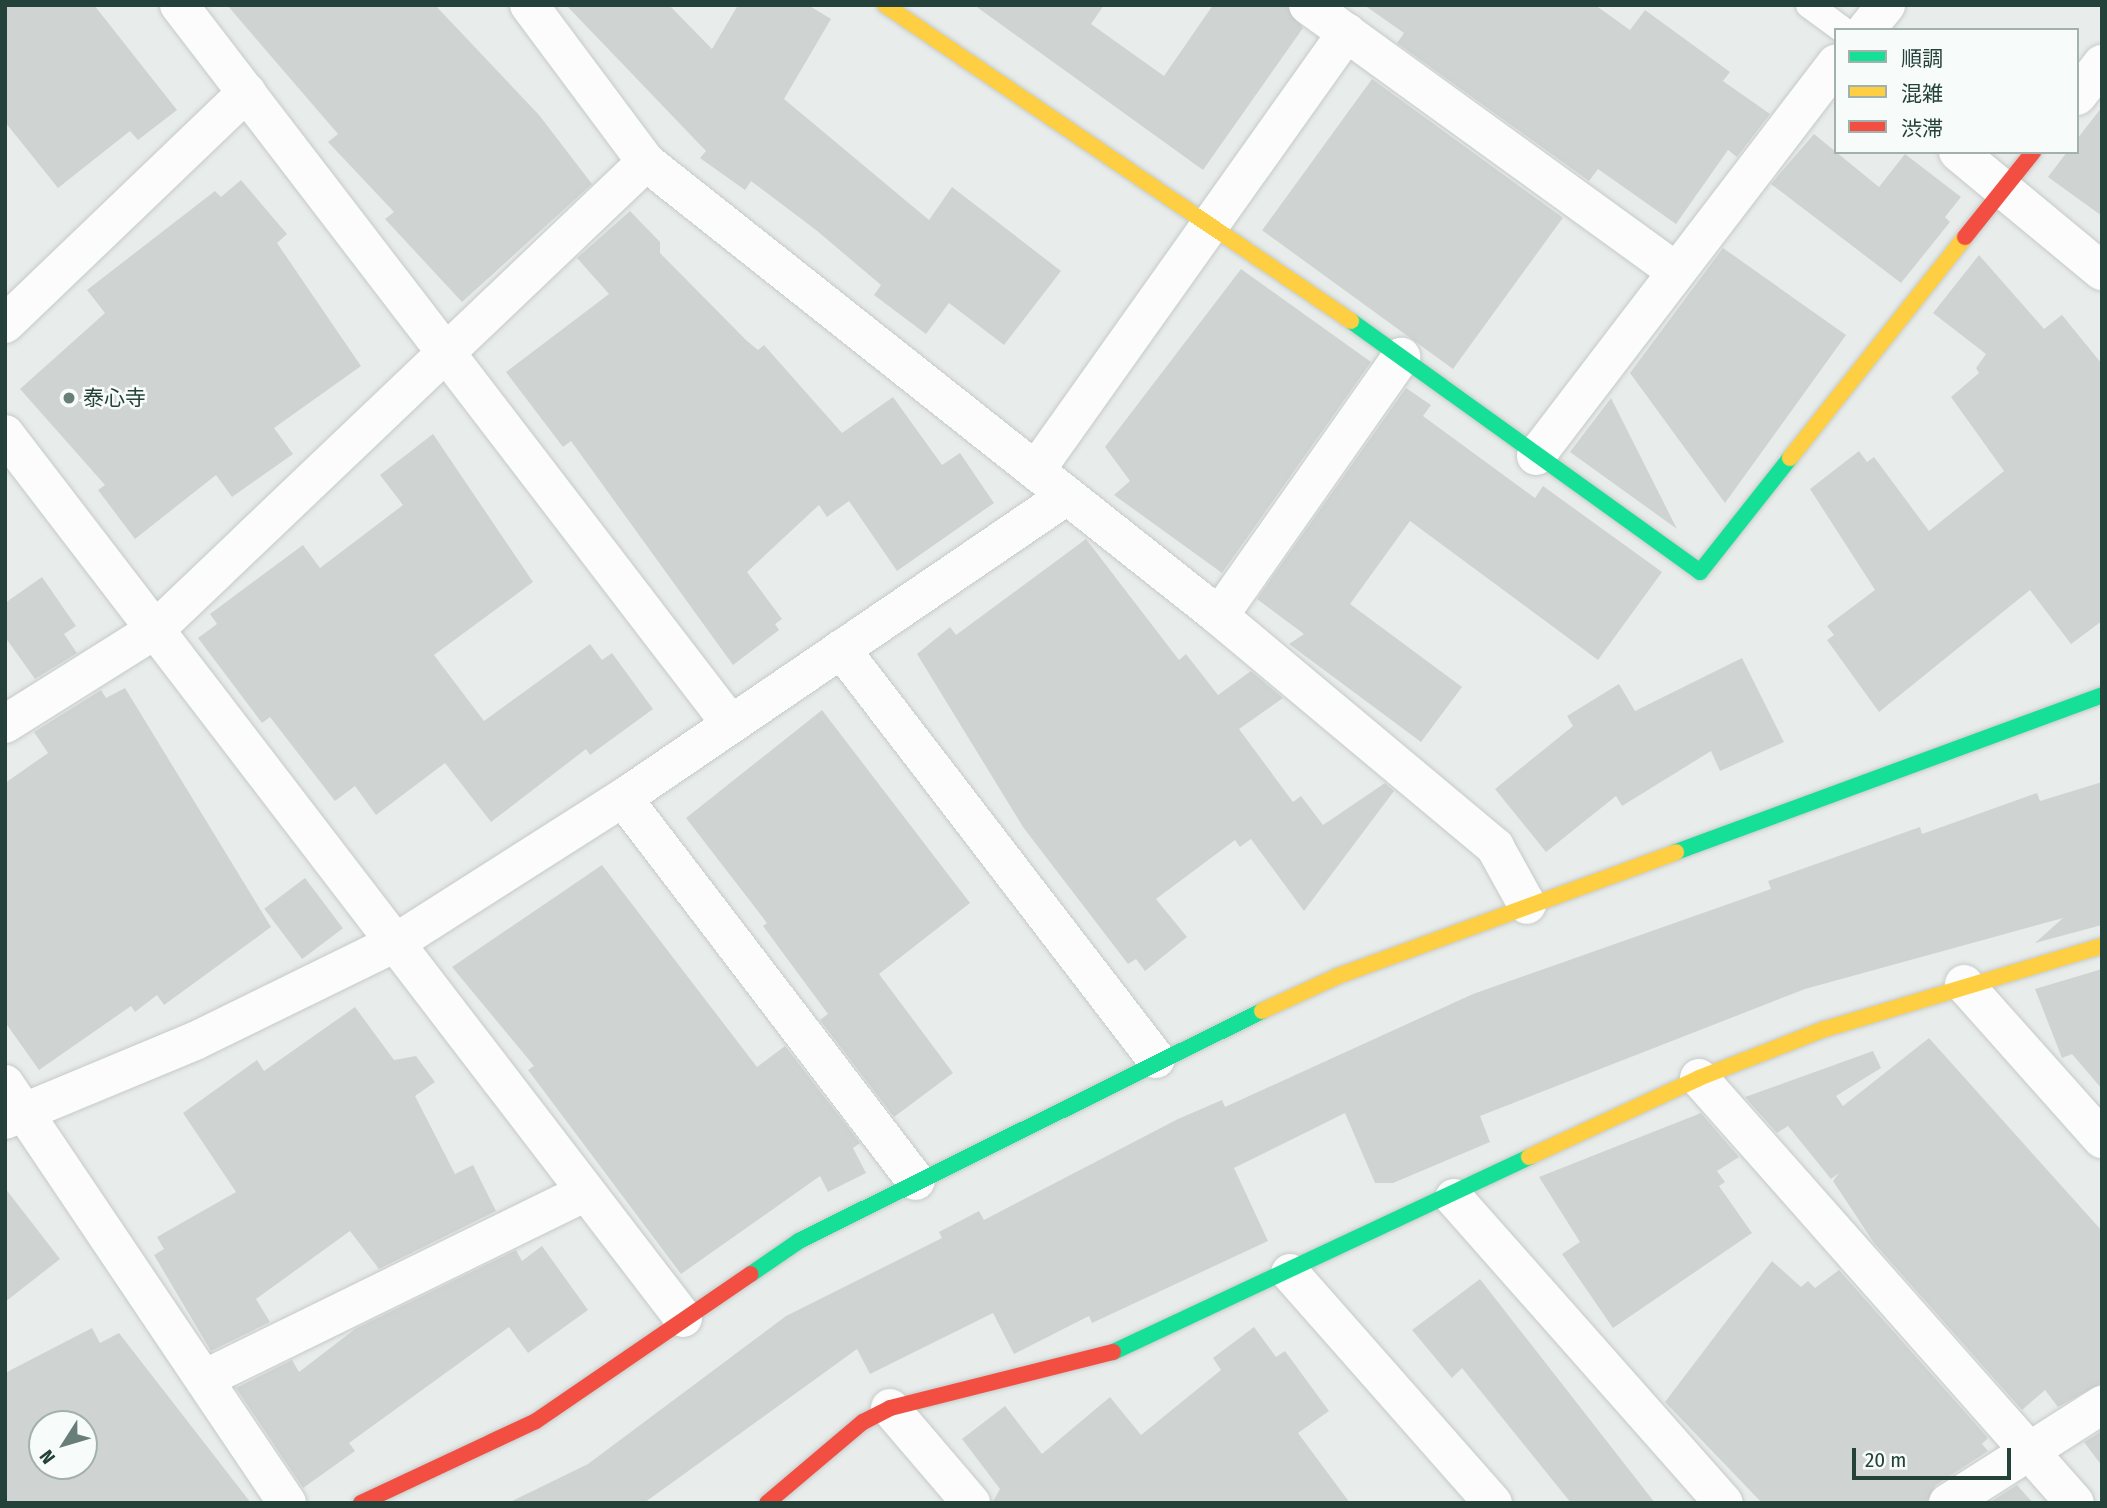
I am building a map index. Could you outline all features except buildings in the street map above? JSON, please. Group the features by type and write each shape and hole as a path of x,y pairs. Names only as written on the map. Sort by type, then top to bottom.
{"street":[{"path":"179,5 730,723"},
{"path":"885,5 1213,222 1700,572 2031,154"},
{"path":"1308,5 1674,270"},
{"path":"1868,28 1886,5"},
{"path":"537,8 646,162 1036,470 1065,497 1219,616 1495,848 1527,905"},
{"path":"1036,470 1347,32"},
{"path":"2079,93 2102,64"},
{"path":"1536,456 1674,270 1834,67"},
{"path":"5,324 247,93"},
{"path":"1960,154 2102,271"},
{"path":"5,724 155,629 444,349 646,162"},
{"path":"1219,616 1401,357"},
{"path":"5,434 683,1318"},
{"path":"287,1503 204,1379 12,1105 195,1041 394,943 623,798 1065,497"},
{"path":"841,649 1156,1059"},
{"path":"361,1503 536,1421 799,1241 1156,1059 1338,976 2102,695"},
{"path":"623,798 916,1181"},
{"path":"767,1503 863,1422 890,1408 1097,1359 1454,1198 1699,1078 1964,984 2102,946"},
{"path":"1964,984 2102,1139"},
{"path":"1699,1078 2075,1503"},
{"path":"204,1379 585,1192"},
{"path":"1454,1198 1724,1503"},
{"path":"1290,1273 1493,1503"},
{"path":"1948,1503 2102,1405"},
{"path":"890,1408 971,1503"}],"lane":[{"path":"1809,5 1840,28"}],"traffic: fast":[{"path":"1351,321 1700,572 1790,458"},
{"path":"1676,852 2102,695"},
{"path":"751,1274 799,1241 1262,1011"},
{"path":"1113,1352 1529,1157"}],"traffic: slow":[{"path":"885,5 1351,321"},
{"path":"1790,458 1965,237"},
{"path":"1262,1011 1338,976 1676,852"},
{"path":"1529,1157 1699,1078 1825,1029 2102,946"}],"traffic: jam":[{"path":"1965,237 2031,154"},
{"path":"361,1503 536,1421 751,1274"},
{"path":"767,1503 863,1422 890,1408 1113,1352"}],"place":[{"name":"泰心寺","path":"69,398"}]}
